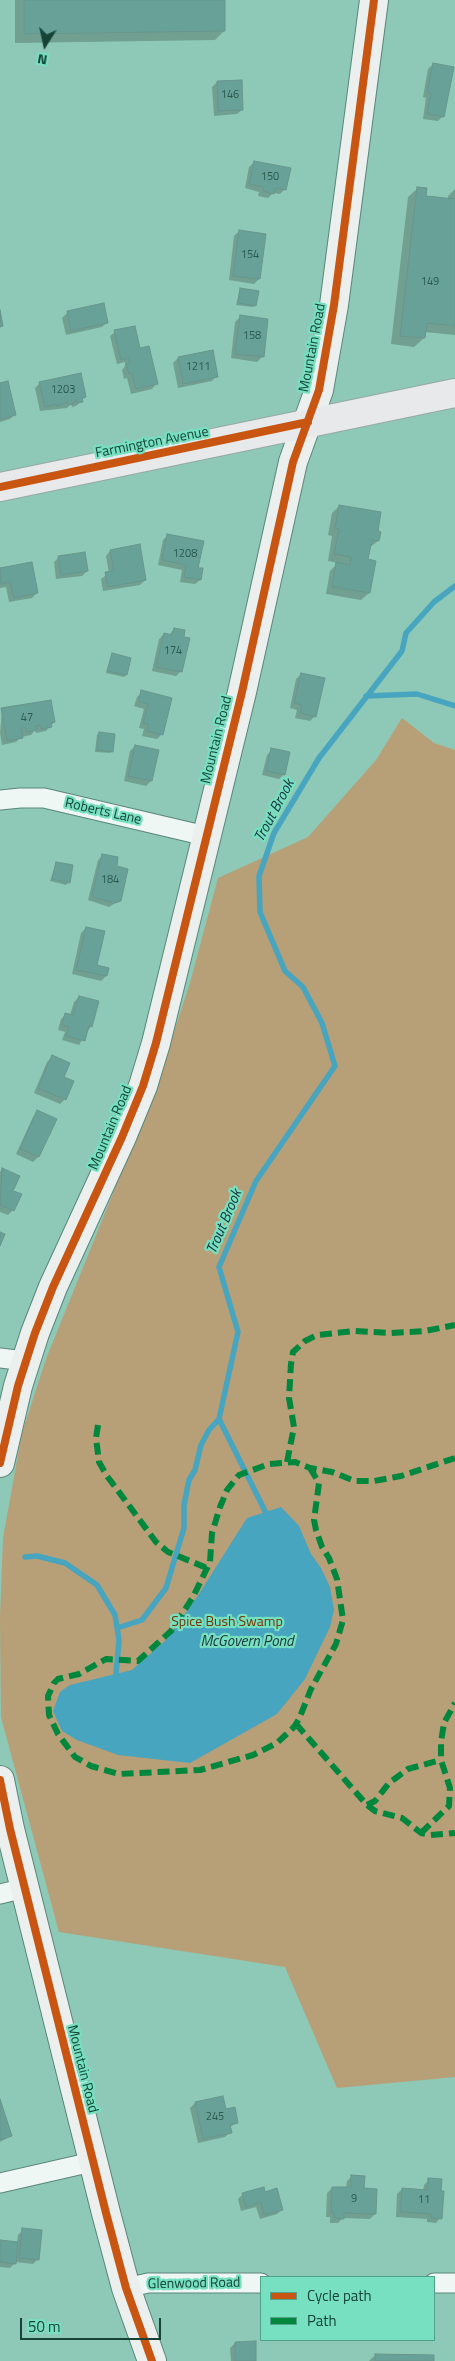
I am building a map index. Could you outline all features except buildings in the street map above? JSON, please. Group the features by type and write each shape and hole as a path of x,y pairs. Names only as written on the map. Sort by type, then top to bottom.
{"main road":[{"name":"Mountain Road","path":"0,1463 11,1410 13,1360 53,1287 122,1136 143,1086 156,1043 244,682 293,462 319,390 334,305 374,0"},
{"name":"Farmington Avenue","path":"0,487 455,393"},
{"name":"Mountain Road","path":"0,1780 10,1829 13,1891 92,2162 126,2288 152,2361"}],"street":[{"name":"Roberts Lane","path":"0,800 44,798 206,836"},
{"path":"0,2183 92,2162"},
{"name":"Glenwood Road","path":"126,2288 148,2283 260,2283"},
{"path":"435,2283 455,2283"}],"green space":[{"name":"Spice Bush Swamp","path":"402,718 434,743 455,750 455,2077 337,2088 285,1967 59,1932 1,1717 0,1618 3,1538 22,1433 46,1359 156,1087 190,983 218,878 308,837 376,760"}],"water":[{"name":"McGovern Pond","path":"281,1507 299,1526 311,1554 321,1568 330,1587 334,1610 330,1627 305,1679 277,1714 190,1763 118,1755 77,1740 62,1731 53,1711 60,1692 70,1685 132,1670 166,1640 197,1597 247,1518"}],"waterway":[{"name":"Trout Brook","path":"268,1517 219,1419 238,1332 219,1267 256,1181 335,1066 322,1023 303,987 285,971 260,912 259,876 274,833 319,758 402,651 406,633 434,602 455,586"},
{"path":"366,696 417,694 455,706"},
{"path":"117,1628 142,1620 166,1588 184,1528 184,1505 189,1480 195,1470 201,1445 209,1430 219,1419"},
{"name":"Trout Brook","path":"25,1557 37,1556 65,1563 97,1585 115,1615 119,1640 116,1674 118,1680"}],"marked path":[{"path":"287,1462 294,1427 289,1398 291,1364 293,1352 305,1341 317,1335 355,1331 391,1333 425,1331 455,1325"},
{"path":"98,1425 96,1438 99,1462 107,1476 156,1542 168,1552 207,1568"},
{"path":"310,1468 319,1483 314,1520 316,1530 337,1579 343,1620 336,1644 311,1689 294,1727 277,1743 253,1755 200,1770 119,1774 91,1766 75,1757 58,1734 49,1715 48,1696 54,1683 58,1679 79,1674 106,1659 138,1661 171,1631 193,1597 210,1562 212,1533 220,1507 227,1490 239,1475 269,1464 295,1462 310,1468 332,1472 355,1481 374,1481 401,1476 455,1458"},
{"path":"421,1833 449,1806 450,1788 441,1760 441,1742 444,1723 455,1703"},
{"path":"296,1724 367,1805 375,1811 402,1818 421,1833 430,1835 455,1833"},
{"path":"367,1805 375,1801 389,1783 408,1769 441,1760"}],"cycle path":[{"path":"0,1463 18,1386 35,1333 53,1287 122,1137 143,1086 156,1043 242,692 293,462 319,390 334,305 374,0"},
{"path":"0,487 308,422"},
{"path":"0,1780 10,1829 106,2213 126,2288 152,2361"}]}
